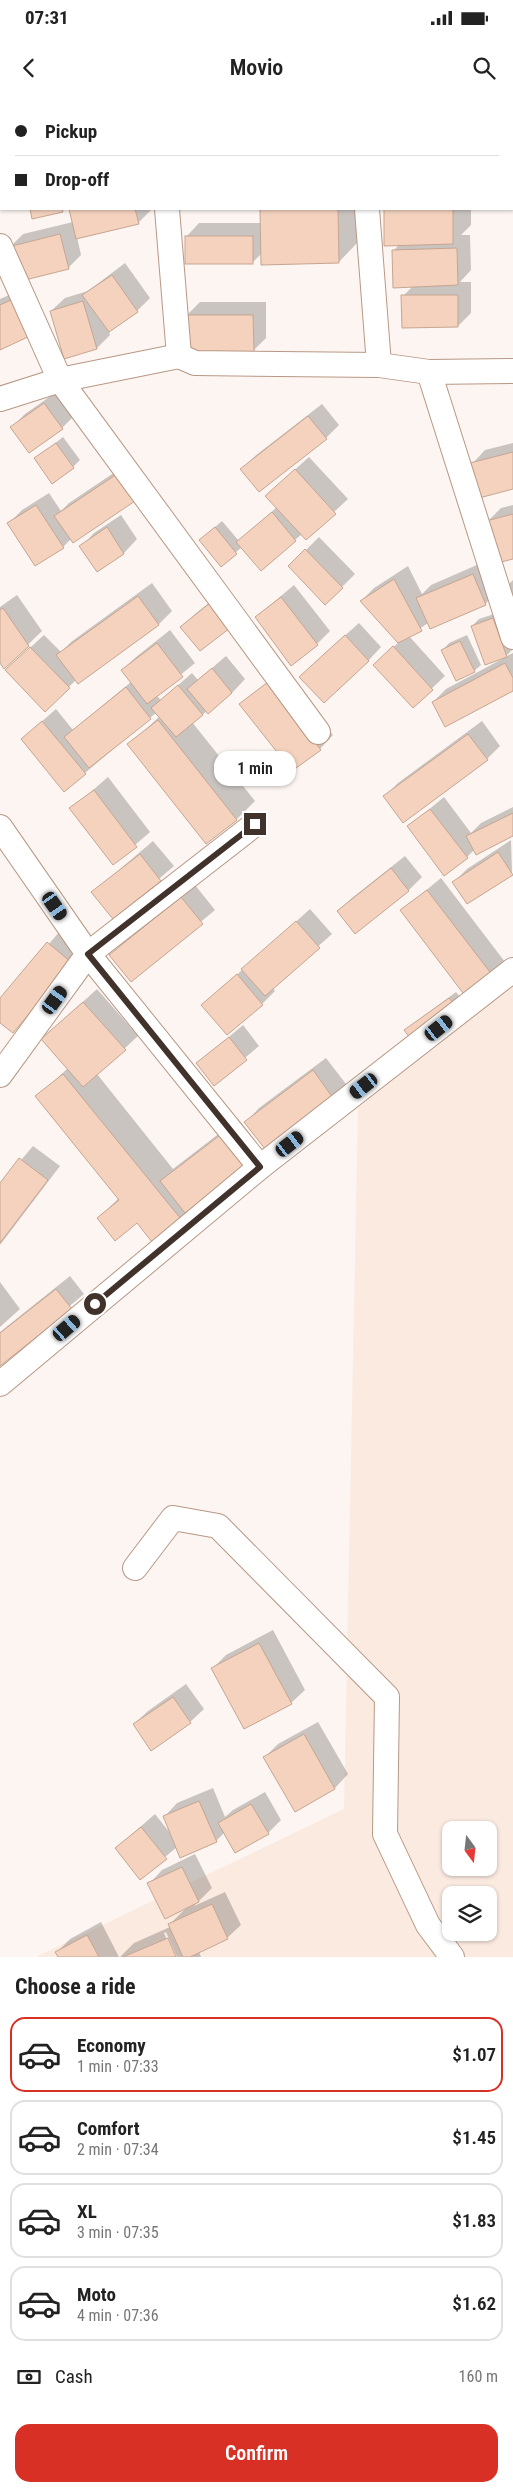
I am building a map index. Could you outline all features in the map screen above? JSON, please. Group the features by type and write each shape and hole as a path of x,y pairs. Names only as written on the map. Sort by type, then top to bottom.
{"street":[{"path":"167,210 179,356"},
{"path":"367,210 379,365"},
{"path":"0,246 60,380 318,732"},
{"path":"0,399 60,380 179,356 195,363 379,365 430,372 513,371"},
{"path":"430,372 513,637"},
{"path":"0,1075 88,954 255,824"},
{"path":"0,826 88,954 260,1167"},
{"path":"0,1384 260,1167 513,970"},
{"path":"135,1568 173,1518 218,1526 387,1697 386,1834 428,1925 452,1957"}],"shaded area":[{"path":"513,981 513,1957 36,1957 344,1809 358,1108"}],"building":[{"path":"30,210 62,210 63,212 32,219"},
{"path":"69,210 135,210 139,224 76,239"},
{"path":"260,210 338,210 339,263 261,265"},
{"path":"384,210 453,210 453,244 384,246"},
{"path":"60,234 69,269 17,282 8,247"},
{"path":"185,236 253,236 253,264 185,264"},
{"path":"457,248 458,285 393,288 392,250"},
{"path":"112,275 138,312 109,332 82,295"},
{"path":"401,295 458,295 458,327 402,328"},
{"path":"13,299 30,336 0,350 0,305"},
{"path":"83,301 97,349 64,359 50,311"},
{"path":"185,315 253,315 254,352 185,352"},
{"path":"44,403 63,429 29,453 10,427"},
{"path":"308,416 327,439 259,492 240,469"},
{"path":"56,443 74,468 52,484 34,458"},
{"path":"513,452 513,489 479,498 470,463"},
{"path":"295,469 336,514 306,540 265,496"},
{"path":"120,472 138,499 73,543 54,516"},
{"path":"36,505 64,548 35,566 7,523"},
{"path":"272,512 296,541 261,571 236,542"},
{"path":"513,514 513,559 497,563 486,521"},
{"path":"107,527 124,554 97,572 79,546"},
{"path":"215,527 237,554 221,567 199,540"},
{"path":"305,549 343,588 325,605 288,566"},
{"path":"473,574 486,605 430,629 416,598"},
{"path":"394,579 422,631 398,643 360,601"},
{"path":"138,596 159,625 78,684 56,655"},
{"path":"281,597 318,645 291,666 255,617"},
{"path":"210,603 230,628 200,651 180,627"},
{"path":"3,608 29,646 4,669 0,663 0,610"},
{"path":"493,618 507,657 485,665 471,626"},
{"path":"345,635 369,661 324,703 299,677"},
{"path":"460,641 475,672 456,681 441,650"},
{"path":"157,643 183,677 147,704 121,670"},
{"path":"393,646 433,690 413,708 373,665"},
{"path":"30,647 70,688 45,712 5,670"},
{"path":"505,663 513,678 513,691 445,727 432,702"},
{"path":"212,668 232,693 208,714 187,689"},
{"path":"268,682 321,750 292,771 239,704"},
{"path":"178,685 203,715 176,737 151,708"},
{"path":"126,687 151,719 89,768 64,737"},
{"path":"158,720 237,820 206,844 127,744"},
{"path":"42,721 86,774 64,792 21,739"},
{"path":"468,734 488,760 403,823 383,796"},
{"path":"94,790 137,847 113,865 69,808"},
{"path":"430,809 468,858 444,876 407,826"},
{"path":"513,813 513,836 476,855 466,836"},
{"path":"498,852 513,875 467,904 452,882"},
{"path":"140,854 161,881 113,919 91,892"},
{"path":"391,868 409,891 355,934 337,911"},
{"path":"427,890 493,976 466,997 400,910"},
{"path":"181,897 203,924 131,982 109,955"},
{"path":"296,921 320,948 265,996 241,969"},
{"path":"47,942 72,963 13,1033 0,1023 0,998"},
{"path":"237,974 263,1005 227,1035 201,1005"},
{"path":"449,998 458,1009 413,1042 404,1030"},
{"path":"83,1002 126,1050 83,1087 41,1039"},
{"path":"229,1037 247,1060 214,1086 196,1063"},
{"path":"313,1070 333,1098 265,1149 244,1122"},
{"path":"63,1074 181,1219 152,1242 137,1223 115,1241 97,1218 119,1200 35,1096"},
{"path":"224,1132 249,1164 185,1213 160,1181"},
{"path":"19,1158 48,1180 0,1243 0,1183"},
{"path":"56,1289 72,1309 0,1366 0,1333"},
{"path":"259,1643 292,1704 244,1729 211,1668"},
{"path":"173,1697 191,1723 151,1751 133,1724"},
{"path":"304,1734 335,1789 295,1812 263,1757"},
{"path":"199,1801 217,1842 180,1858 163,1816"},
{"path":"251,1804 269,1834 235,1853 218,1823"},
{"path":"141,1827 167,1859 140,1880 115,1848"},
{"path":"182,1867 199,1902 165,1919 147,1883"},
{"path":"212,1904 228,1939 190,1957 183,1957 168,1924"},
{"path":"87,1935 99,1957 58,1957 55,1952"},
{"path":"168,1938 176,1957 123,1957"}],"route":[{"path":"95,1304 260,1167 88,954 255,824"}]}
